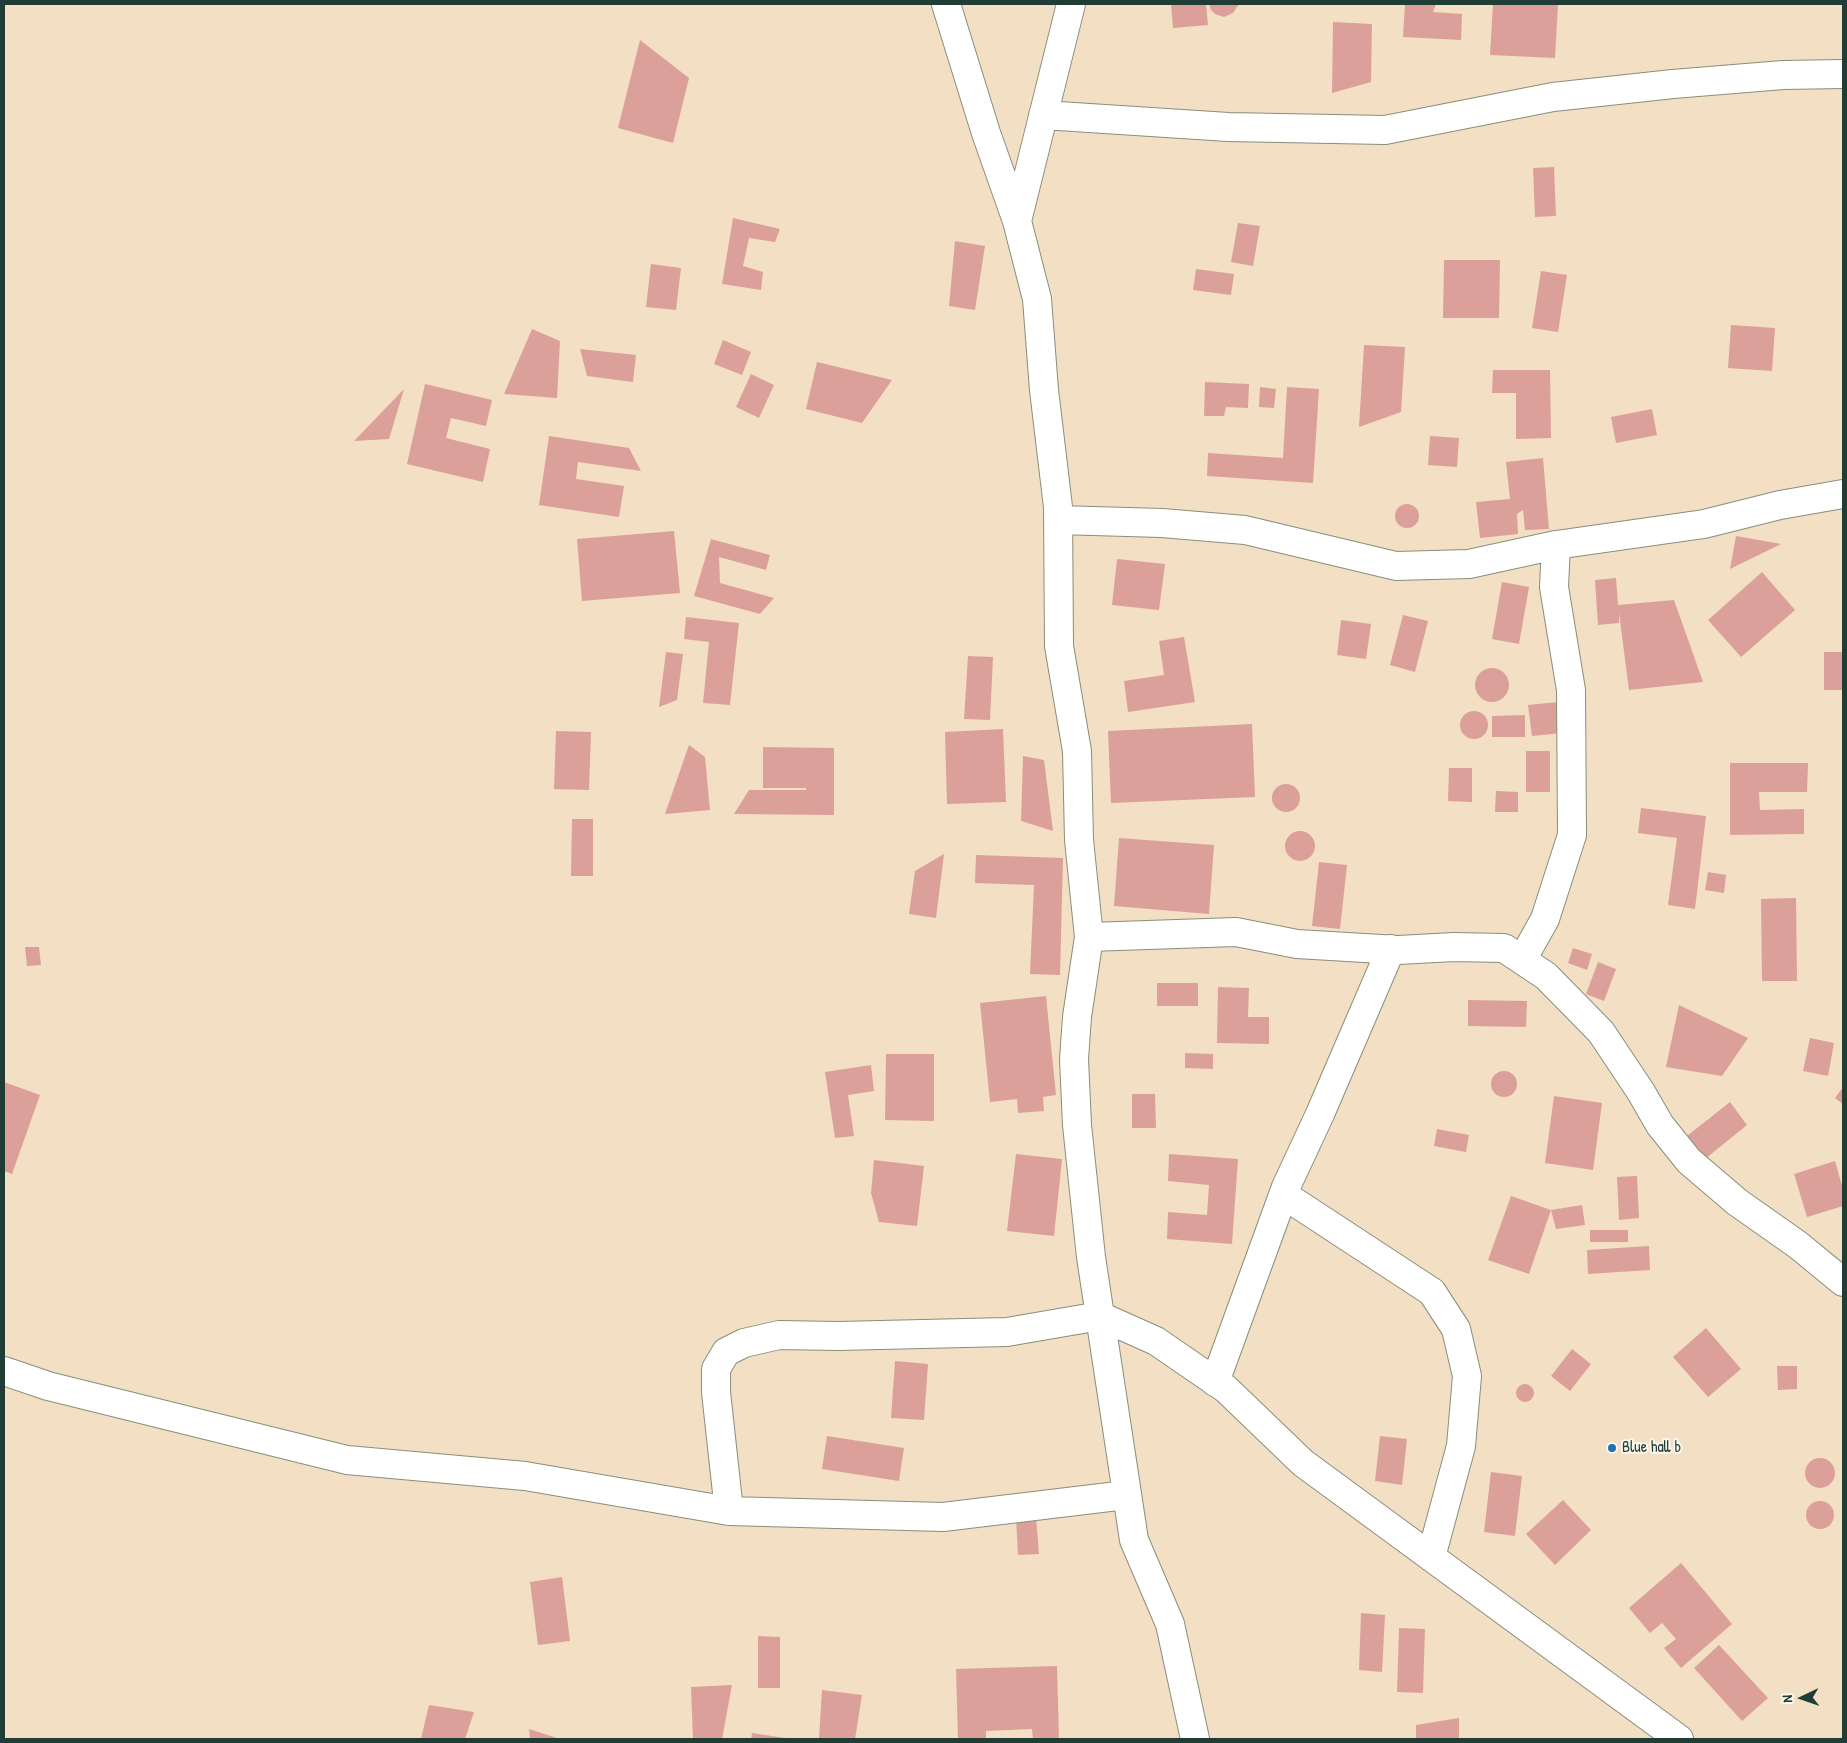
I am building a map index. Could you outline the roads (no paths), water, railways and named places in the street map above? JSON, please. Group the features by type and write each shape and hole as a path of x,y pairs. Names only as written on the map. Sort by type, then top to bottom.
{"street":[{"path":"946,4 986,133 1017,221 1037,299 1044,390 1058,507 1059,646 1078,751 1079,840 1089,937 1077,1017 1074,1059 1078,1134 1091,1257 1134,1540 1170,1624 1196,1739"},
{"path":"1017,221 1071,4"},
{"path":"1043,116 1228,127 1385,130 1553,97 1782,75 1843,74"},
{"path":"1058,520 1162,523 1245,530 1396,566 1469,564 1556,546 1704,524 1780,505 1843,494"},
{"path":"1522,960 1545,919 1572,835 1571,690 1554,587 1556,546"},
{"path":"1089,937 1236,932 1297,944 1391,949 1504,948 1546,976 1601,1032 1641,1092 1660,1125 1688,1161 1737,1202 1798,1245 1843,1282"},
{"path":"1216,1382 1284,1194 1391,949"},
{"path":"1284,1194 1432,1292 1456,1329 1467,1376 1461,1446 1431,1557"},
{"path":"729,1511 716,1392 716,1369 726,1352 744,1343 779,1335 838,1336 1007,1332 1100,1316 1156,1341 1226,1389 1302,1463 1679,1739"},
{"path":"4,1371 48,1386 346,1460 525,1476 729,1511 943,1517 1126,1495"}],"place":[{"name":"Blue hall b","path":"1612,1448"}]}
